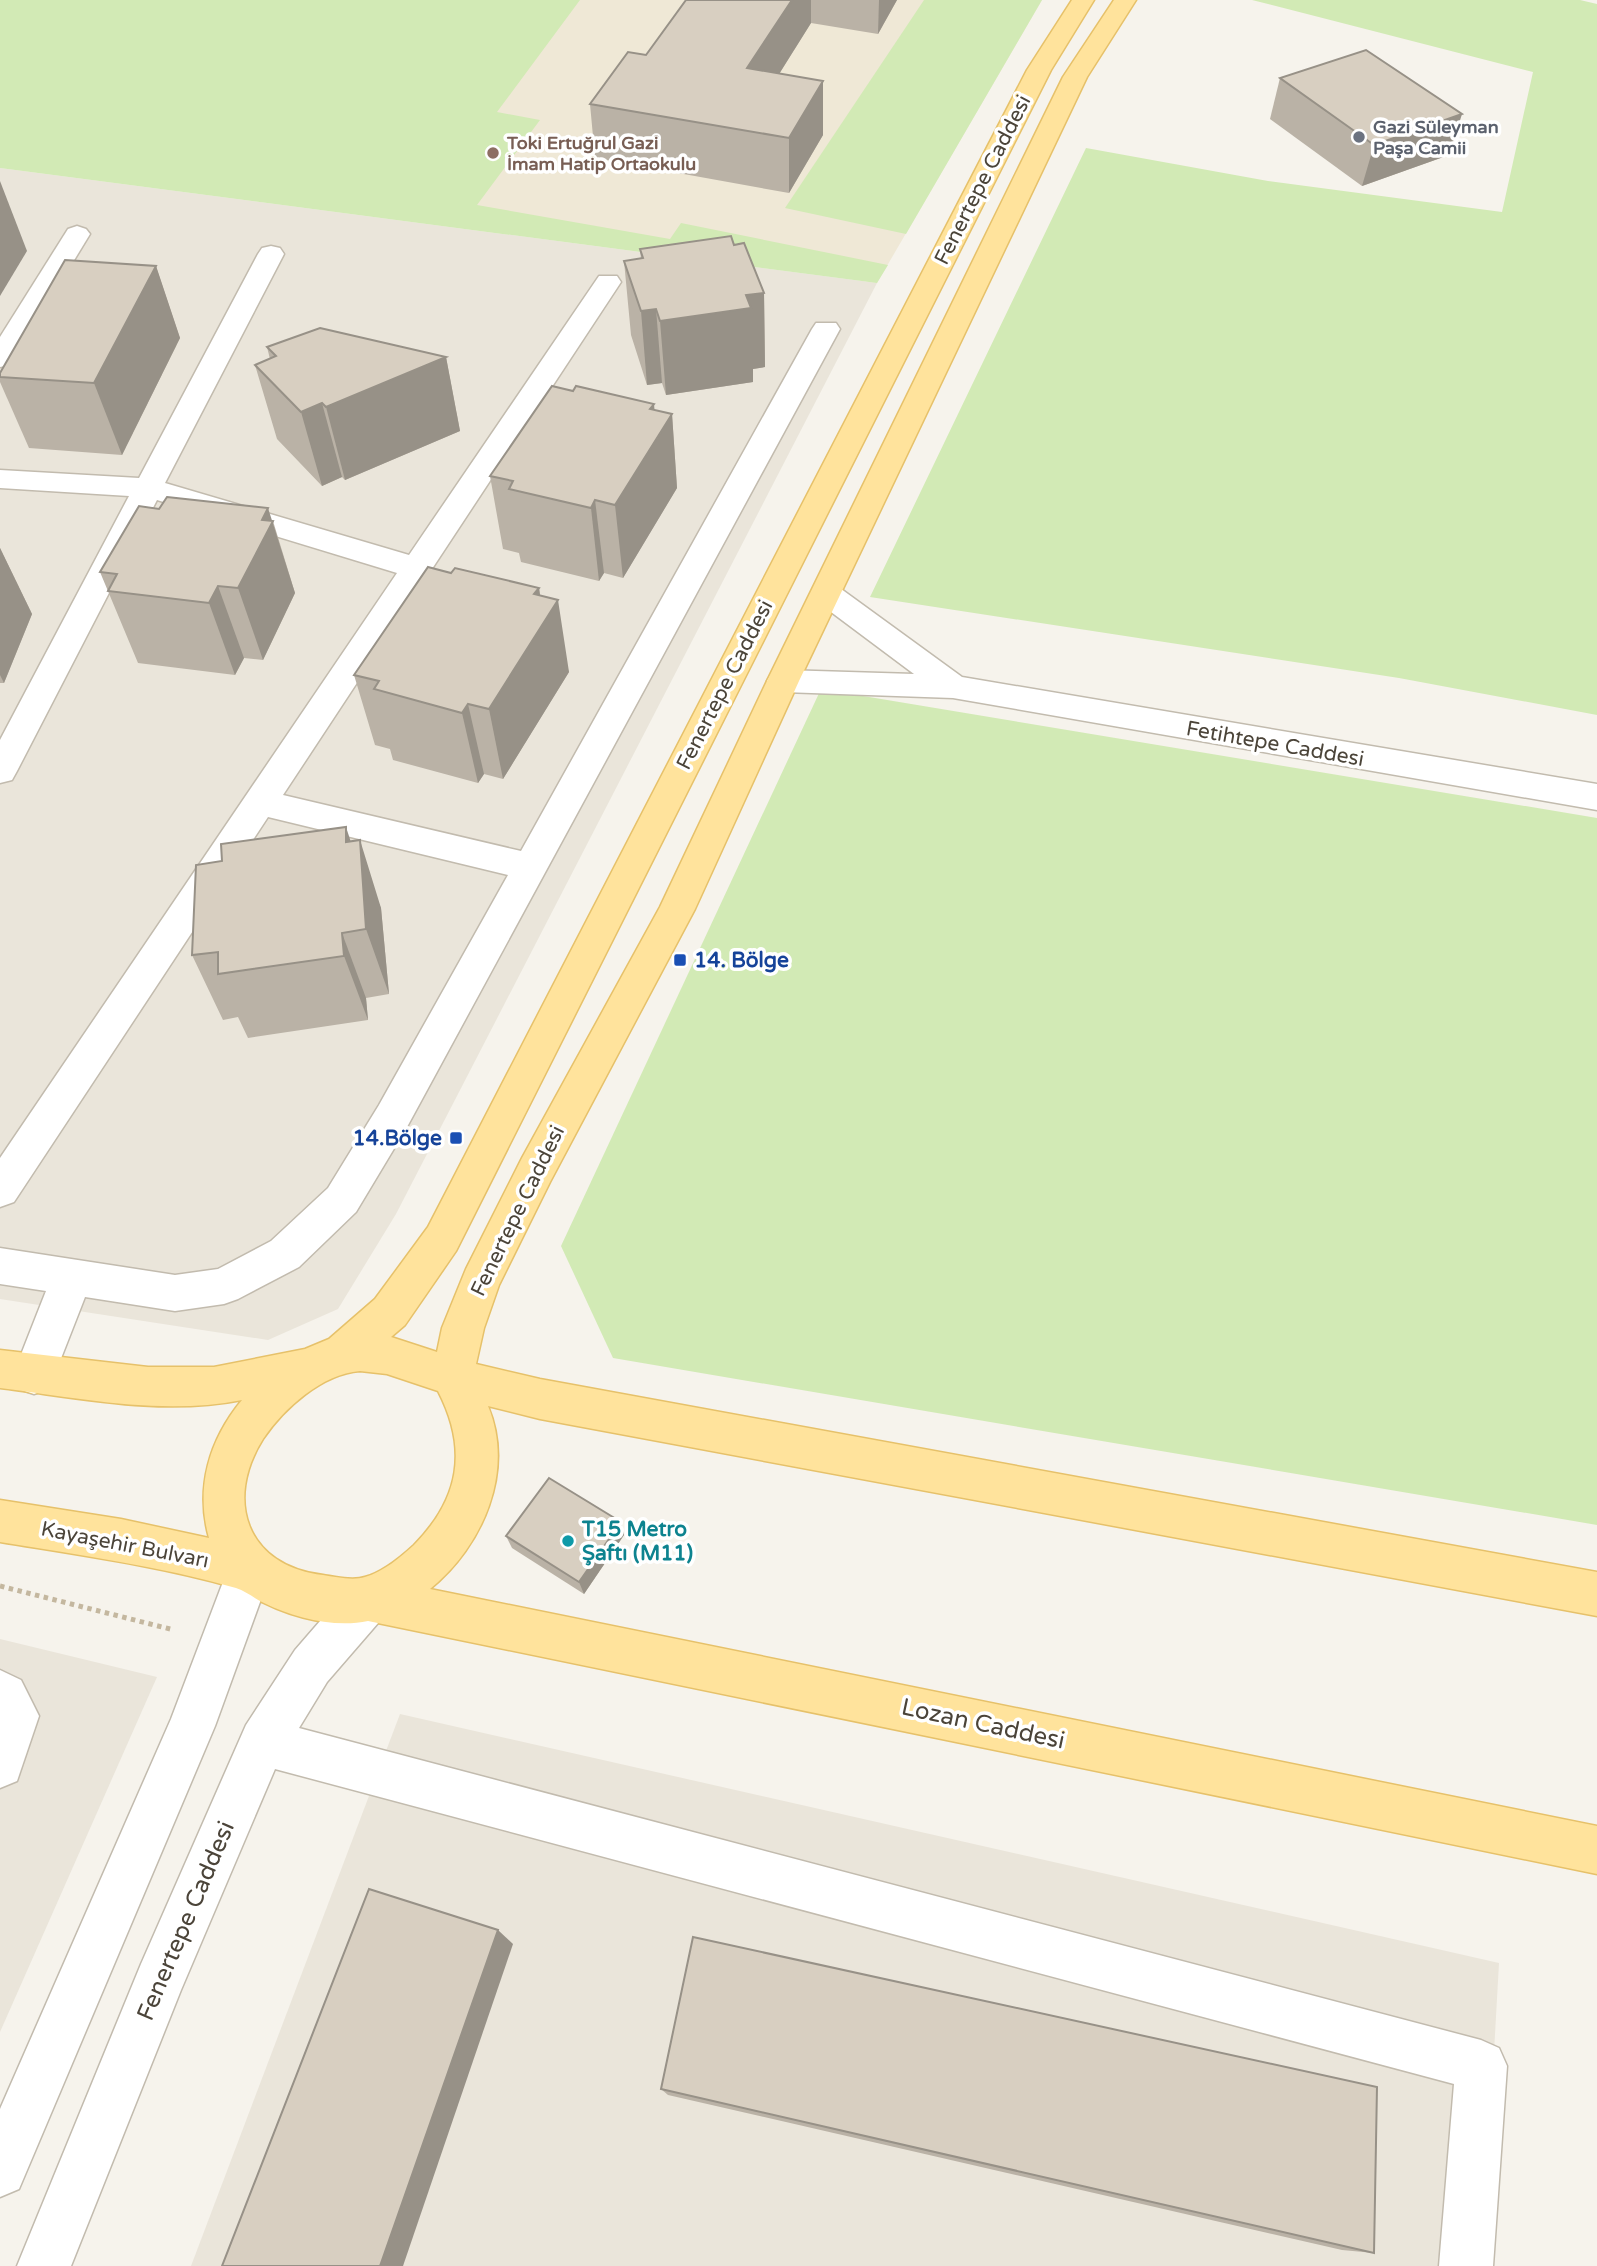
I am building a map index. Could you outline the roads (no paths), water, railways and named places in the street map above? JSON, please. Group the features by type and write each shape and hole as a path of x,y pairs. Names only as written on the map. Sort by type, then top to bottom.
{"main road":[{"name":"Fenertepe Caddesi","path":"250,1569 233,1545 224,1513 224,1480 244,1432 273,1394 329,1360 390,1312 442,1239 1039,70 1083,0"},
{"name":"Fenertepe Caddesi","path":"452,1376 463,1328 480,1282 536,1170 677,909 783,681 1075,77 1125,0"},
{"path":"17,1372 148,1387 214,1386 329,1360 380,1353 412,1360 452,1376 540,1399 1597,1594"},
{"path":"369,1599 397,1585 434,1558 464,1511 478,1456 468,1405 452,1376"},
{"name":"Kayaşehir Bulvarı","path":"0,1521 121,1541 250,1569"},
{"name":"Lozan Caddesi","path":"250,1569 275,1588 310,1597 369,1599 1597,1850"}],"street":[{"path":"0,359 77,234"},
{"path":"0,771 271,254"},
{"path":"0,1190 608,282"},
{"path":"0,1266 175,1293 224,1286 285,1254 342,1200 393,1116 826,329"},
{"path":"0,479 148,488 417,568"},
{"path":"826,593 953,687"},
{"name":"Fetihtepe Caddesi","path":"783,681 953,687 1597,797"},
{"path":"260,802 530,867"},
{"path":"17,1372 72,1278"},
{"path":"0,2170 192,1726 250,1569"},
{"name":"Fenertepe Caddesi","path":"44,2266 159,1982 263,1742 311,1666 369,1599"},
{"path":"0,1693 5,1696 16,1716 0,1764"},
{"path":"263,1742 1480,2066 1466,2266"}],"place":[{"name":"Gazi Süleyman Paşa Camii","path":"1359,137"},
{"name":"Toki Ertuğrul Gazi İmam Hatip Ortaokulu","path":"493,153"},
{"name":"14. Bölge","path":"680,960"},
{"name":"14.Bölge","path":"456,1138"},
{"name":"T15 Metro Şaftı (M11)","path":"568,1541"}]}
